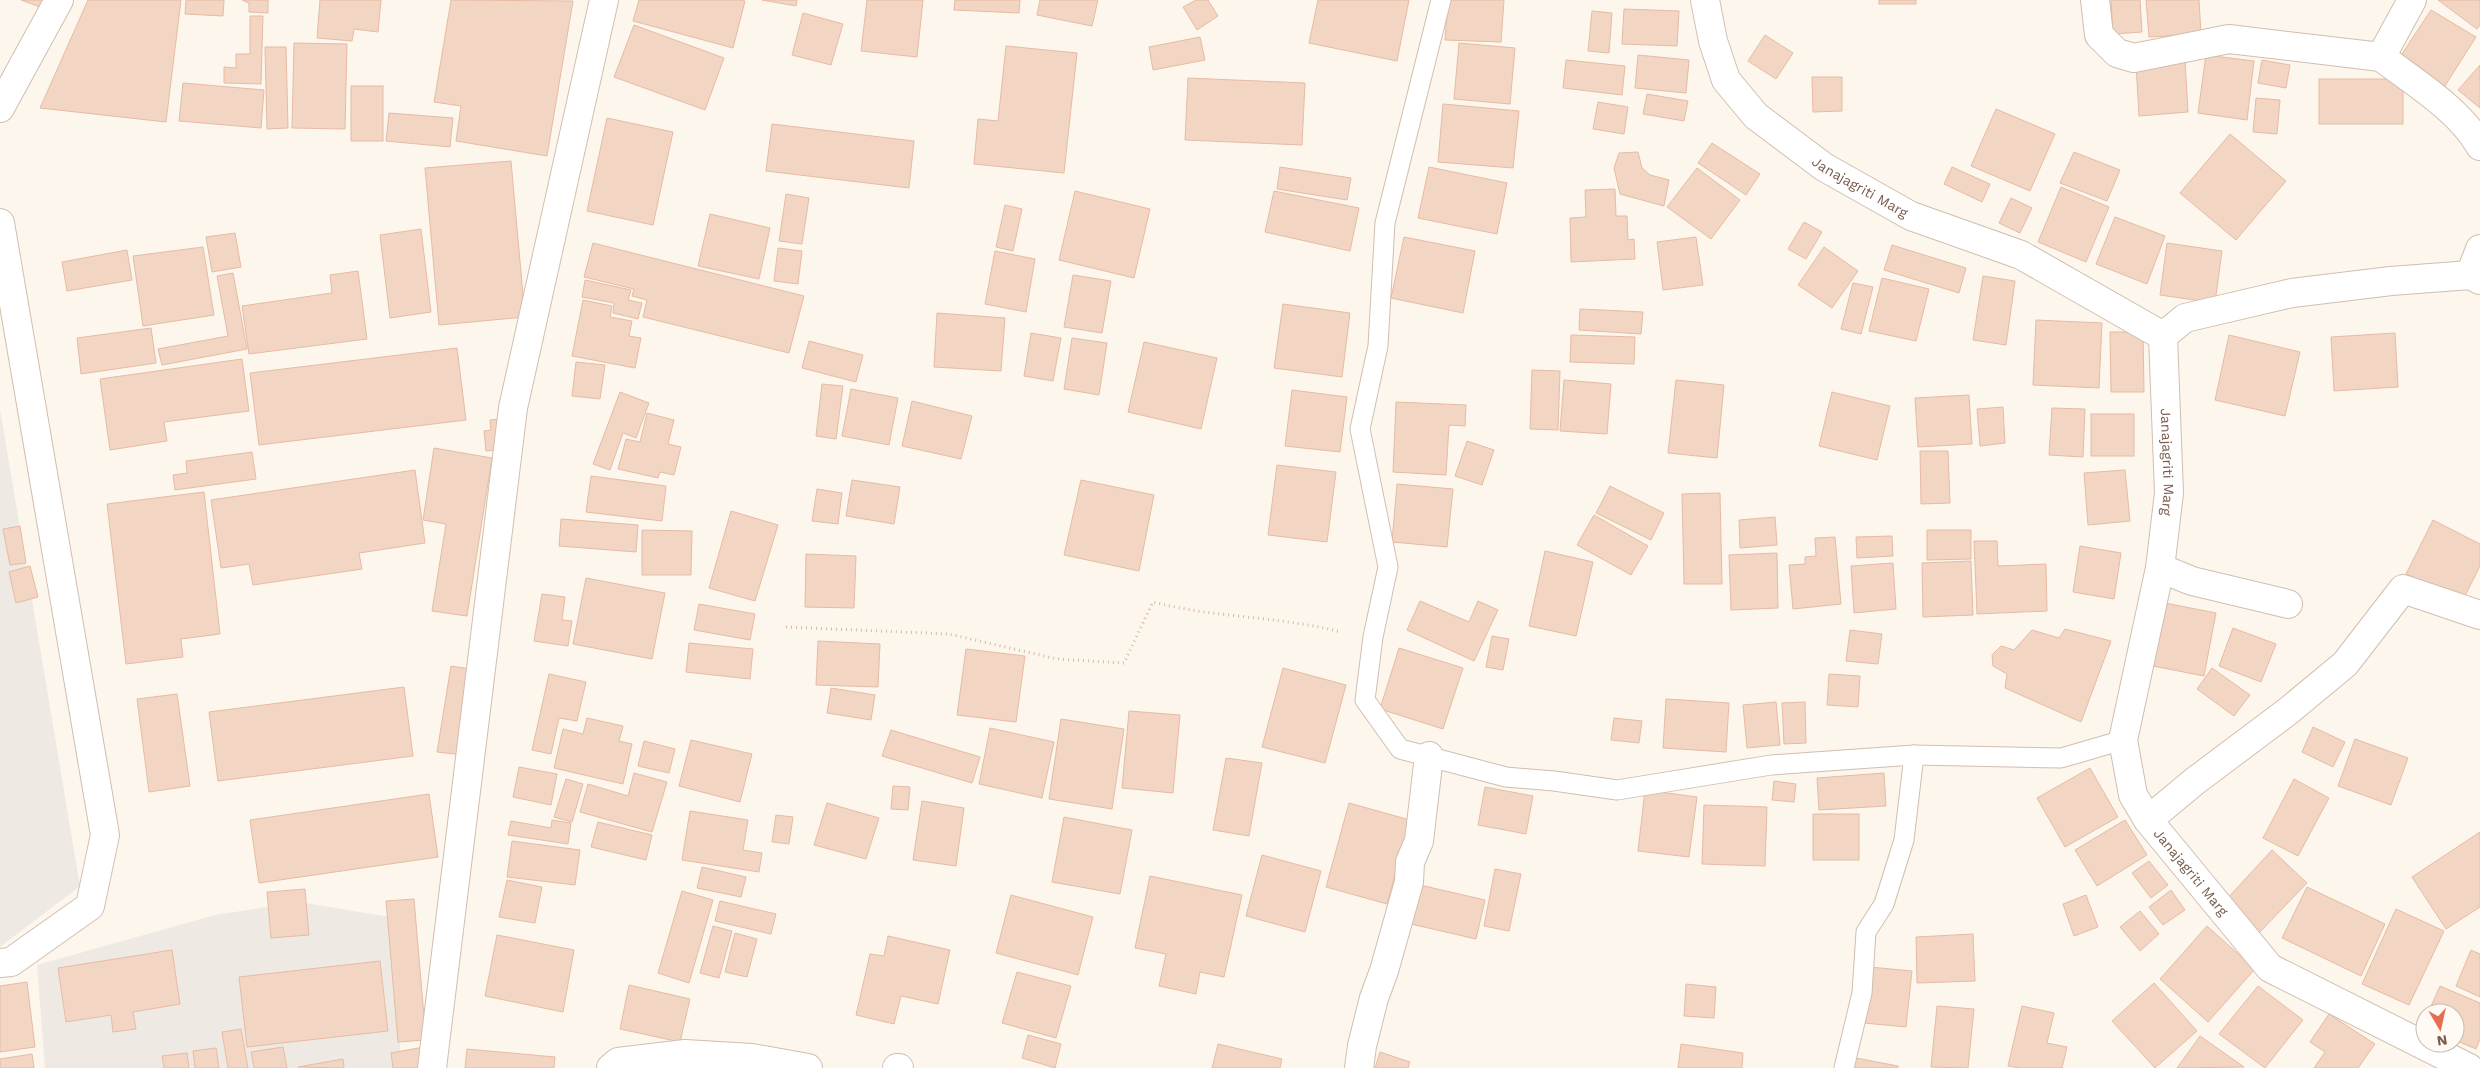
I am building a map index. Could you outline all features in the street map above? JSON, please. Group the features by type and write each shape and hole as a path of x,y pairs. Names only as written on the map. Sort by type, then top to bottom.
{"street":[{"path":"0,108 59,0"},
{"path":"432,1068 513,408 604,0"},
{"name":"Janajagriti Marg","path":"1705,0 1713,41 1726,80 1756,116 1824,167 1911,216 2021,255 2163,336 2169,493 2160,568 2123,740 2133,795 2148,820 2270,968 2469,1068"},
{"path":"2095,0 2099,35 2117,53 2134,58 2229,39 2381,57 2424,89 2472,131 2480,146"},
{"path":"2381,57 2412,0"},
{"path":"0,223 105,835 90,906 11,962 0,963"},
{"path":"2163,336 2185,318 2292,293 2392,281 2475,277 2480,249"},
{"path":"2160,568 2192,581 2288,604"},
{"path":"2148,820 2203,775 2287,712 2345,664 2403,589 2480,615"},
{"path":"1359,1068 1362,1046 1374,998 1384,971 1409,882 1410,862 1419,841 1429,756"},
{"path":"611,1068 618,1062 686,1054 752,1058 808,1068"}],"lane":[{"path":"1441,0 1385,223 1378,346 1360,429 1388,567 1373,641 1365,700 1400,749 1506,777 1554,781 1616,790 1771,765 1914,755 2061,758 2123,740"},
{"path":"1844,1068 1862,993 1866,932 1884,904 1904,840 1914,755"}],"path":[{"path":"786,627 949,634 1057,659 1124,663 1153,602 1327,629 1373,641"}],"shaded area":[{"path":"0,409 80,886 0,947"},
{"path":"300,902 389,917 400,916 400,1068 45,1068 37,965 215,915"}],"building":[{"path":"21,0 45,0 43,8"},
{"path":"88,0 181,0 166,122 40,108"},
{"path":"186,0 224,0 223,16 185,14"},
{"path":"242,0 268,0 268,13 249,12 249,3"},
{"path":"320,0 381,0 378,32 354,29 352,41 317,38"},
{"path":"451,0 573,1 547,156 456,141 461,106 434,102"},
{"path":"639,0 745,1 733,48 633,21"},
{"path":"762,0 797,0 796,6"},
{"path":"867,0 923,0 917,57 861,51"},
{"path":"955,0 1020,0 1019,13 954,10"},
{"path":"1040,0 1098,0 1092,26 1037,15"},
{"path":"1196,0 1208,0 1218,16 1197,30 1183,7"},
{"path":"1318,0 1409,0 1397,61 1309,43"},
{"path":"1448,0 1504,0 1501,42 1445,40"},
{"path":"1879,0 1916,0 1916,4 1879,4"},
{"path":"2111,0 2140,0 2142,32 2113,34"},
{"path":"2146,0 2199,0 2201,34 2149,37"},
{"path":"2438,0 2480,0 2480,25 2477,29"},
{"path":"1624,9 1679,11 1677,46 1622,44"},
{"path":"2431,10 2476,37 2443,89 2398,60"},
{"path":"1592,11 1612,13 1609,53 1588,51"},
{"path":"803,13 843,24 831,65 792,55"},
{"path":"250,16 263,16 261,84 224,83 224,67 236,68 236,54 250,54"},
{"path":"634,25 724,58 705,110 614,77"},
{"path":"1765,35 1793,53 1776,79 1748,61"},
{"path":"1200,37 1205,60 1153,70 1149,47"},
{"path":"294,43 347,44 345,129 292,128"},
{"path":"1459,43 1515,48 1510,104 1454,99"},
{"path":"1006,46 1077,53 1064,173 974,164 978,119 998,121"},
{"path":"265,47 286,47 288,128 267,129"},
{"path":"1638,55 1689,60 1686,93 1635,88"},
{"path":"2206,55 2254,61 2247,120 2198,113"},
{"path":"1566,60 1625,66 1622,95 1563,88"},
{"path":"2262,60 2290,65 2286,88 2258,83"},
{"path":"2185,61 2188,112 2139,116 2136,64"},
{"path":"2480,65 2480,108 2458,90"},
{"path":"1812,77 1842,77 1842,111 1813,112"},
{"path":"1188,78 1305,83 1302,145 1185,140"},
{"path":"2319,79 2403,79 2403,124 2319,124"},
{"path":"183,83 264,90 261,128 179,121"},
{"path":"351,86 383,86 383,141 351,141"},
{"path":"1647,94 1688,101 1684,121 1643,114"},
{"path":"2256,98 2280,100 2277,134 2253,132"},
{"path":"1598,102 1628,107 1624,134 1593,129"},
{"path":"1443,104 1519,111 1513,168 1438,162"},
{"path":"1996,109 2055,134 2030,191 1971,166"},
{"path":"389,113 453,118 450,147 386,141"},
{"path":"607,118 673,132 653,225 587,211"},
{"path":"772,124 914,141 909,188 766,171"},
{"path":"2230,134 2286,181 2236,240 2180,193"},
{"path":"1712,143 1760,174 1746,195 1698,163"},
{"path":"1638,152 1642,168 1650,175 1669,180 1664,206 1620,194 1614,168 1619,153"},
{"path":"2074,152 2120,170 2107,201 2060,183"},
{"path":"511,161 525,317 439,325 425,168"},
{"path":"1280,167 1351,178 1347,200 1277,189"},
{"path":"1429,167 1507,183 1497,234 1418,218"},
{"path":"1952,167 1990,184 1982,202 1944,184"},
{"path":"1697,168 1740,200 1711,239 1667,207"},
{"path":"2061,187 2109,207 2086,262 2038,242"},
{"path":"1615,189 1616,216 1627,216 1628,240 1634,239 1635,259 1571,262 1570,218 1586,217 1585,190"},
{"path":"1075,191 1150,209 1134,278 1059,260"},
{"path":"1274,191 1359,208 1350,251 1265,232"},
{"path":"786,194 809,198 802,244 779,241"},
{"path":"2011,198 2032,208 2020,233 1999,223"},
{"path":"1005,205 1022,209 1013,251 996,247"},
{"path":"710,214 770,228 759,279 698,266"},
{"path":"2115,217 2165,236 2147,284 2096,264"},
{"path":"1804,222 1822,232 1806,259 1788,249"},
{"path":"421,229 431,312 390,318 380,235"},
{"path":"235,233 241,267 212,272 206,237"},
{"path":"1404,237 1475,251 1463,313 1391,298"},
{"path":"1696,237 1703,285 1663,290 1657,242"},
{"path":"593,243 804,296 789,353 643,317 647,300 632,296 634,289 584,277"},
{"path":"2167,243 2222,251 2215,303 2160,295"},
{"path":"1892,245 1966,268 1959,293 1884,270"},
{"path":"203,247 214,315 143,326 133,256"},
{"path":"1824,247 1858,271 1832,308 1798,285"},
{"path":"778,248 802,251 798,284 774,281"},
{"path":"127,250 132,280 67,291 62,262"},
{"path":"995,251 1035,259 1026,312 985,304"},
{"path":"358,271 367,339 249,354 242,306 332,293 330,275"},
{"path":"233,273 247,349 162,365 158,349 228,336 217,276"},
{"path":"1073,275 1111,281 1102,333 1064,327"},
{"path":"1983,276 2015,281 2006,345 1973,340"},
{"path":"1882,278 1929,289 1916,341 1869,331"},
{"path":"585,280 631,290 628,300 642,303 638,319 613,313 614,303 582,297"},
{"path":"1853,283 1873,287 1861,334 1841,329"},
{"path":"583,300 612,306 610,317 632,321 629,336 641,338 635,368 572,356"},
{"path":"1283,304 1350,313 1342,377 1274,368"},
{"path":"1580,309 1643,312 1641,334 1579,330"},
{"path":"937,313 1005,318 1001,371 934,367"},
{"path":"2036,320 2102,323 2099,388 2033,385"},
{"path":"151,328 156,363 81,374 77,338"},
{"path":"2110,332 2143,332 2144,392 2111,392"},
{"path":"1031,333 1061,338 1053,381 1024,376"},
{"path":"2395,333 2398,387 2334,391 2331,337"},
{"path":"1571,335 1635,337 1634,364 1570,362"},
{"path":"2229,335 2300,352 2285,416 2215,400"},
{"path":"1072,338 1107,343 1099,395 1064,389"},
{"path":"809,341 863,355 856,382 802,368"},
{"path":"1144,342 1217,358 1201,429 1128,412"},
{"path":"457,348 466,420 259,445 250,373"},
{"path":"242,359 249,411 164,422 167,441 110,450 100,379"},
{"path":"576,362 605,365 600,399 572,396"},
{"path":"1532,370 1560,371 1558,430 1530,429"},
{"path":"1564,380 1611,384 1607,434 1560,431"},
{"path":"1676,380 1724,385 1717,458 1668,453"},
{"path":"822,384 843,386 836,439 816,436"},
{"path":"851,389 898,398 889,445 842,436"},
{"path":"1292,390 1347,397 1340,452 1285,446"},
{"path":"620,392 649,403 636,438 623,433 610,470 593,464"},
{"path":"1832,392 1890,406 1877,460 1819,446"},
{"path":"1969,395 1972,444 1918,447 1915,398"},
{"path":"912,401 972,416 961,459 902,446"},
{"path":"1396,402 1466,405 1465,426 1449,425 1446,475 1393,472"},
{"path":"2003,407 2005,443 1980,446 1977,409"},
{"path":"2052,408 2085,409 2083,457 2049,455"},
{"path":"647,413 674,420 668,444 681,447 674,475 660,472 658,478 618,469 626,439 640,442"},
{"path":"2091,414 2134,414 2134,456 2091,456"},
{"path":"502,419 505,449 486,451 484,431 491,430 490,420"},
{"path":"1467,441 1494,450 1482,485 1455,476"},
{"path":"434,448 492,458 467,616 432,611 446,524 423,520"},
{"path":"1920,451 1948,451 1950,503 1921,504"},
{"path":"252,452 256,479 175,490 173,475 187,473 186,461"},
{"path":"1277,465 1336,472 1327,542 1268,535"},
{"path":"415,470 425,543 359,553 362,569 253,585 249,564 221,568 211,500"},
{"path":"2125,470 2130,521 2088,525 2084,473"},
{"path":"591,476 666,486 662,521 586,512"},
{"path":"852,480 900,487 894,524 846,516"},
{"path":"1081,480 1154,495 1139,571 1064,555"},
{"path":"1397,484 1453,489 1447,547 1392,542"},
{"path":"1610,486 1664,513 1651,540 1596,513"},
{"path":"817,489 842,493 838,524 812,521"},
{"path":"204,492 220,634 181,639 183,657 126,664 107,504"},
{"path":"1720,493 1722,584 1684,584 1682,494"},
{"path":"731,511 778,525 755,601 709,588"},
{"path":"1594,515 1648,546 1631,575 1577,545"},
{"path":"1775,517 1777,545 1740,548 1739,520"},
{"path":"561,519 638,525 636,552 559,546"},
{"path":"2433,520 2480,544 2480,566 2462,602 2406,574"},
{"path":"20,526 26,563 10,565 3,529"},
{"path":"642,530 692,531 691,575 642,575"},
{"path":"1927,530 1971,530 1971,559 1927,560"},
{"path":"1892,536 1893,556 1857,558 1856,537"},
{"path":"1835,537 1841,604 1793,609 1789,565 1805,564 1805,557 1816,556 1815,538"},
{"path":"1974,541 1997,541 1998,566 2046,564 2047,611 1977,614"},
{"path":"2080,546 2121,553 2114,599 2073,592"},
{"path":"1545,551 1593,562 1576,636 1529,626"},
{"path":"1777,553 1778,608 1731,610 1729,555"},
{"path":"806,554 856,556 854,608 805,607"},
{"path":"1971,561 1973,615 1923,617 1922,563"},
{"path":"1893,563 1896,609 1854,613 1851,566"},
{"path":"30,566 38,597 16,603 9,572"},
{"path":"586,578 665,593 652,659 573,644"},
{"path":"542,594 565,597 562,620 572,621 568,646 534,641"},
{"path":"1420,601 1469,622 1478,601 1498,610 1474,661 1407,630"},
{"path":"2160,602 2216,613 2204,676 2148,665"},
{"path":"699,604 755,614 750,640 694,630"},
{"path":"2233,628 2276,644 2261,682 2219,666"},
{"path":"2065,629 2111,641 2081,722 2005,688 2007,674 1993,666 1992,655 2001,646 2014,650 2032,630 2059,638"},
{"path":"1850,630 1882,634 1878,664 1846,661"},
{"path":"1492,636 1509,639 1503,670 1486,667"},
{"path":"818,641 880,644 878,687 816,685"},
{"path":"689,643 753,649 750,679 686,672"},
{"path":"1399,648 1463,668 1443,729 1380,709"},
{"path":"966,649 1025,656 1016,722 957,715"},
{"path":"451,666 476,670 463,755 437,752"},
{"path":"1283,668 1346,685 1325,763 1262,747"},
{"path":"2212,668 2250,695 2234,716 2197,689"},
{"path":"549,674 586,682 577,721 559,718 551,754 532,750"},
{"path":"1829,674 1860,676 1858,707 1827,705"},
{"path":"404,687 413,756 218,781 209,712"},
{"path":"831,688 875,695 871,720 827,713"},
{"path":"177,694 190,786 149,792 137,699"},
{"path":"1666,699 1729,703 1726,752 1663,748"},
{"path":"1776,702 1780,745 1747,748 1743,705"},
{"path":"1805,702 1806,743 1784,744 1782,703"},
{"path":"1129,711 1180,715 1173,793 1122,788"},
{"path":"587,718 623,726 619,741 632,744 623,784 554,768 563,729 583,734"},
{"path":"1614,718 1642,721 1639,743 1611,740"},
{"path":"1061,719 1124,729 1112,809 1049,799"},
{"path":"2313,727 2345,742 2333,767 2302,752"},
{"path":"990,728 1054,742 1042,798 979,784"},
{"path":"891,730 980,757 972,783 882,756"},
{"path":"2355,739 2408,758 2391,805 2338,786"},
{"path":"691,740 752,754 740,802 679,786"},
{"path":"644,741 675,749 669,773 638,766"},
{"path":"1226,758 1262,763 1249,836 1213,830"},
{"path":"519,767 557,774 551,805 513,797"},
{"path":"2090,768 2118,817 2065,847 2037,798"},
{"path":"634,773 667,782 652,832 580,812 588,784 628,796"},
{"path":"1884,773 1886,806 1819,810 1817,778"},
{"path":"566,779 583,784 572,822 554,817"},
{"path":"2294,779 2329,798 2298,856 2263,838"},
{"path":"1774,781 1796,784 1794,802 1772,800"},
{"path":"893,786 910,787 908,810 891,809"},
{"path":"1485,787 1533,796 1526,834 1478,825"},
{"path":"1645,790 1697,797 1689,857 1638,851"},
{"path":"429,794 438,857 259,883 250,820"},
{"path":"922,801 964,808 956,866 913,860"},
{"path":"827,803 879,818 866,859 814,845"},
{"path":"1349,803 1410,820 1387,904 1326,887"},
{"path":"1704,805 1767,807 1765,866 1702,864"},
{"path":"690,811 748,820 743,850 762,853 759,872 682,860"},
{"path":"1813,814 1859,814 1859,860 1813,860"},
{"path":"776,815 793,817 789,844 772,842"},
{"path":"1064,817 1132,830 1120,894 1052,882"},
{"path":"552,820 571,823 568,844 508,835 511,821 551,828"},
{"path":"2125,820 2147,855 2097,886 2075,850"},
{"path":"598,822 652,835 646,860 591,847"},
{"path":"2480,832 2480,907 2446,929 2412,877"},
{"path":"512,841 580,850 575,885 507,877"},
{"path":"2272,850 2307,883 2259,933 2224,902"},
{"path":"1262,855 1321,871 1305,932 1246,916"},
{"path":"2149,861 2168,885 2151,898 2132,873"},
{"path":"702,867 746,877 741,897 697,888"},
{"path":"1495,869 1521,874 1509,931 1484,926"},
{"path":"1150,876 1242,895 1224,977 1200,972 1196,994 1159,986 1166,954 1135,948"},
{"path":"507,880 542,887 535,923 499,917"},
{"path":"1420,885 1485,900 1476,939 1411,924"},
{"path":"2307,887 2385,924 2361,976 2282,938"},
{"path":"305,889 309,935 271,938 267,892"},
{"path":"2171,890 2185,910 2163,925 2149,907"},
{"path":"682,891 713,900 689,983 658,973"},
{"path":"1011,895 1093,917 1078,975 996,953"},
{"path":"2086,895 2098,927 2074,936 2063,904"},
{"path":"414,899 426,1040 398,1042 386,901"},
{"path":"720,901 776,914 771,934 715,921"},
{"path":"2396,909 2444,931 2409,1005 2362,984"},
{"path":"2140,911 2159,934 2140,951 2120,927"},
{"path":"713,926 732,931 719,978 700,973"},
{"path":"2207,926 2255,969 2208,1022 2160,979"},
{"path":"735,933 757,939 747,977 725,972"},
{"path":"1973,934 1975,981 1917,983 1916,937"},
{"path":"497,935 574,950 563,1012 485,996"},
{"path":"888,936 950,950 938,1004 901,996 894,1024 856,1015 870,954 884,956"},
{"path":"172,950 180,1004 133,1012 136,1029 113,1032 111,1015 66,1022 58,968"},
{"path":"2471,950 2480,954 2480,997 2456,986"},
{"path":"380,961 388,1031 247,1047 239,977"},
{"path":"1870,967 1912,971 1906,1027 1864,1023"},
{"path":"1017,972 1071,986 1056,1038 1002,1023"},
{"path":"27,982 35,1047 0,1052 0,986"},
{"path":"2154,983 2197,1031 2155,1068 2112,1021"},
{"path":"1686,984 1716,987 1714,1018 1684,1016"},
{"path":"629,985 690,999 680,1042 620,1029"},
{"path":"2258,986 2303,1020 2265,1068 2219,1034"},
{"path":"2440,986 2480,1003 2480,1039 2476,1049 2465,1044 2465,1003 2432,1003"},
{"path":"1937,1006 1974,1009 1968,1068 1931,1067"},
{"path":"2022,1006 2054,1013 2047,1043 2067,1047 2062,1068 2020,1068 2008,1066"},
{"path":"2329,1014 2375,1044 2358,1068 2314,1068 2325,1052 2310,1042"},
{"path":"241,1029 248,1068 228,1068 222,1032"},
{"path":"1028,1035 1061,1044 1055,1068 1022,1058"},
{"path":"2200,1036 2244,1067 2177,1068"},
{"path":"1218,1044 1282,1059 1280,1068 1212,1068"},
{"path":"1681,1044 1743,1053 1742,1068 1678,1068"},
{"path":"283,1047 287,1068 254,1068 251,1052"},
{"path":"424,1047 427,1068 393,1068 391,1053"},
{"path":"216,1048 219,1068 195,1068 193,1051"},
{"path":"467,1049 555,1057 554,1068 465,1068"},
{"path":"1380,1052 1410,1062 1408,1068 1375,1068"},
{"path":"187,1053 189,1068 164,1068 162,1056"},
{"path":"32,1054 34,1068 0,1068 0,1059"},
{"path":"1856,1058 1898,1066 1898,1068 1854,1068"},
{"path":"343,1059 344,1068 298,1067"}]}
